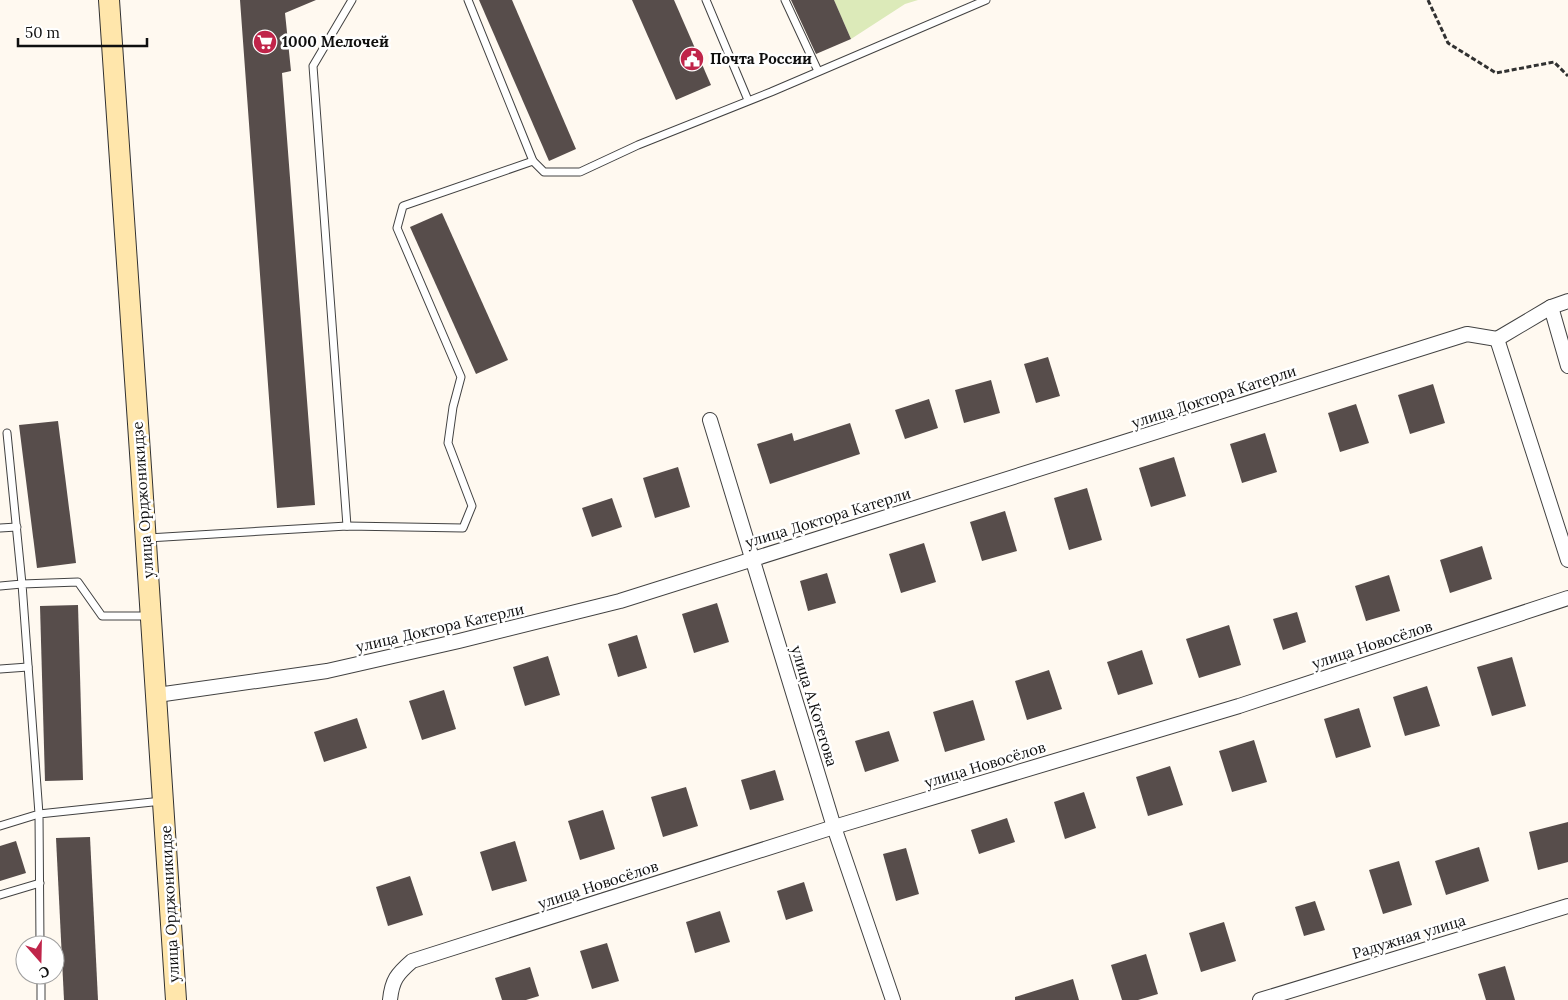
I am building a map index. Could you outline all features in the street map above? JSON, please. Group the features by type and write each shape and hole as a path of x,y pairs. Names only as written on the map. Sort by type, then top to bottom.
{"main road":[{"name":"улица Орджоникидзе","path":"109,0 176,1000"}],"street":[{"path":"1568,301 1551,307 1498,339 1568,560"},
{"path":"1551,307 1568,366"},
{"name":"улица Доктора Катерли","path":"157,695 327,672 620,600 792,548 1467,334 1498,339"},
{"name":"улица А.Котегова","path":"710,420 834,827 893,1000"},
{"name":"улица Новосёлов","path":"390,1000 397,974 412,962 834,827 1239,706 1568,598"},
{"name":"Радужная улица","path":"1260,1000 1568,906"}],"lane":[{"path":"347,526 313,66 352,0"},
{"path":"468,0 533,161 544,172 580,172 638,145 986,0"},
{"path":"706,0 748,100"},
{"path":"785,0 818,71"},
{"path":"145,538 347,526 463,528 472,506 448,442 453,407 462,378 397,228 403,206 533,161"},
{"path":"7,433 22,584 39,814 40,935"},
{"path":"0,528 17,527"},
{"path":"0,586 78,582 102,616 151,616"},
{"path":"0,669 28,667"},
{"path":"0,826 39,814 164,801"},
{"path":"0,894 40,882"},
{"path":"40,985 41,1000"}],"path":[{"path":"1428,0 1448,43 1496,73 1554,62 1568,76"}],"green space":[{"path":"834,0 918,0 905,4 851,39"}],"building":[{"path":"240,0 316,0 285,13 291,71 282,73 315,505 277,508"},
{"path":"479,0 512,0 576,149 549,161"},
{"path":"632,0 674,0 711,85 676,100"},
{"path":"791,0 834,0 851,39 816,54"},
{"path":"442,213 508,360 476,374 410,227"},
{"path":"1048,357 1060,396 1036,403 1024,364"},
{"path":"991,380 1000,413 964,423 955,390"},
{"path":"1433,384 1445,423 1410,434 1398,395"},
{"path":"929,399 938,428 905,439 895,410"},
{"path":"1356,404 1369,443 1340,452 1328,413"},
{"path":"58,421 76,563 37,568 19,425"},
{"path":"850,423 860,454 770,484 757,444 792,433 794,441"},
{"path":"1265,433 1277,472 1242,483 1230,444"},
{"path":"1174,457 1186,496 1151,507 1139,468"},
{"path":"678,467 690,507 655,518 643,478"},
{"path":"1087,488 1102,540 1069,550 1054,498"},
{"path":"612,498 622,527 592,537 582,508"},
{"path":"1005,511 1017,551 982,561 970,522"},
{"path":"924,543 936,582 901,593 889,554"},
{"path":"1482,546 1492,579 1450,593 1440,560"},
{"path":"827,573 836,603 808,611 800,581"},
{"path":"1389,575 1400,611 1366,621 1355,586"},
{"path":"717,603 729,642 694,653 682,614"},
{"path":"78,605 83,780 45,781 40,606"},
{"path":"1297,612 1306,642 1283,650 1273,619"},
{"path":"1229,625 1241,665 1199,678 1186,639"},
{"path":"637,635 647,668 618,677 608,644"},
{"path":"1142,650 1153,684 1118,695 1107,662"},
{"path":"548,656 560,695 525,706 513,667"},
{"path":"1512,657 1526,706 1492,716 1477,667"},
{"path":"1049,670 1062,709 1027,720 1015,681"},
{"path":"1427,686 1440,726 1405,736 1393,697"},
{"path":"444,690 456,729 422,740 409,701"},
{"path":"973,700 985,740 945,752 933,712"},
{"path":"1359,708 1371,747 1336,758 1324,719"},
{"path":"357,718 367,748 324,762 314,732"},
{"path":"889,731 899,761 865,772 855,741"},
{"path":"1254,740 1267,782 1232,792 1219,751"},
{"path":"1170,766 1183,805 1148,816 1136,777"},
{"path":"775,770 784,800 750,810 741,780"},
{"path":"686,787 698,826 663,837 651,797"},
{"path":"1084,792 1096,828 1065,839 1054,802"},
{"path":"603,810 615,849 580,860 568,821"},
{"path":"1007,818 1015,842 979,854 971,830"},
{"path":"1568,822 1568,862 1538,870 1529,832"},
{"path":"90,837 98,1000 64,1000 65,935 61,935 56,838"},
{"path":"16,841 26,873 0,881 0,846"},
{"path":"515,841 527,881 492,891 480,852"},
{"path":"1479,847 1489,881 1446,895 1435,861"},
{"path":"906,848 919,894 896,901 883,854"},
{"path":"1399,861 1412,905 1383,914 1369,870"},
{"path":"410,876 423,915 388,926 376,887"},
{"path":"804,882 813,911 786,920 777,891"},
{"path":"1315,901 1325,930 1304,936 1295,907"},
{"path":"720,911 730,942 695,953 686,922"},
{"path":"1224,922 1236,961 1201,972 1189,933"},
{"path":"607,943 619,981 592,989 580,951"},
{"path":"1146,954 1158,994 1138,1000 1122,1000 1111,965"},
{"path":"1505,966 1515,1000 1486,1000 1478,974"},
{"path":"530,967 539,996 526,1000 502,1000 495,978"},
{"path":"1073,979 1079,1000 1015,1000 1015,997"}],"place":[{"name":"1000 Мелочей","path":"265,42"},
{"name":"Почта России","path":"692,59"}]}
